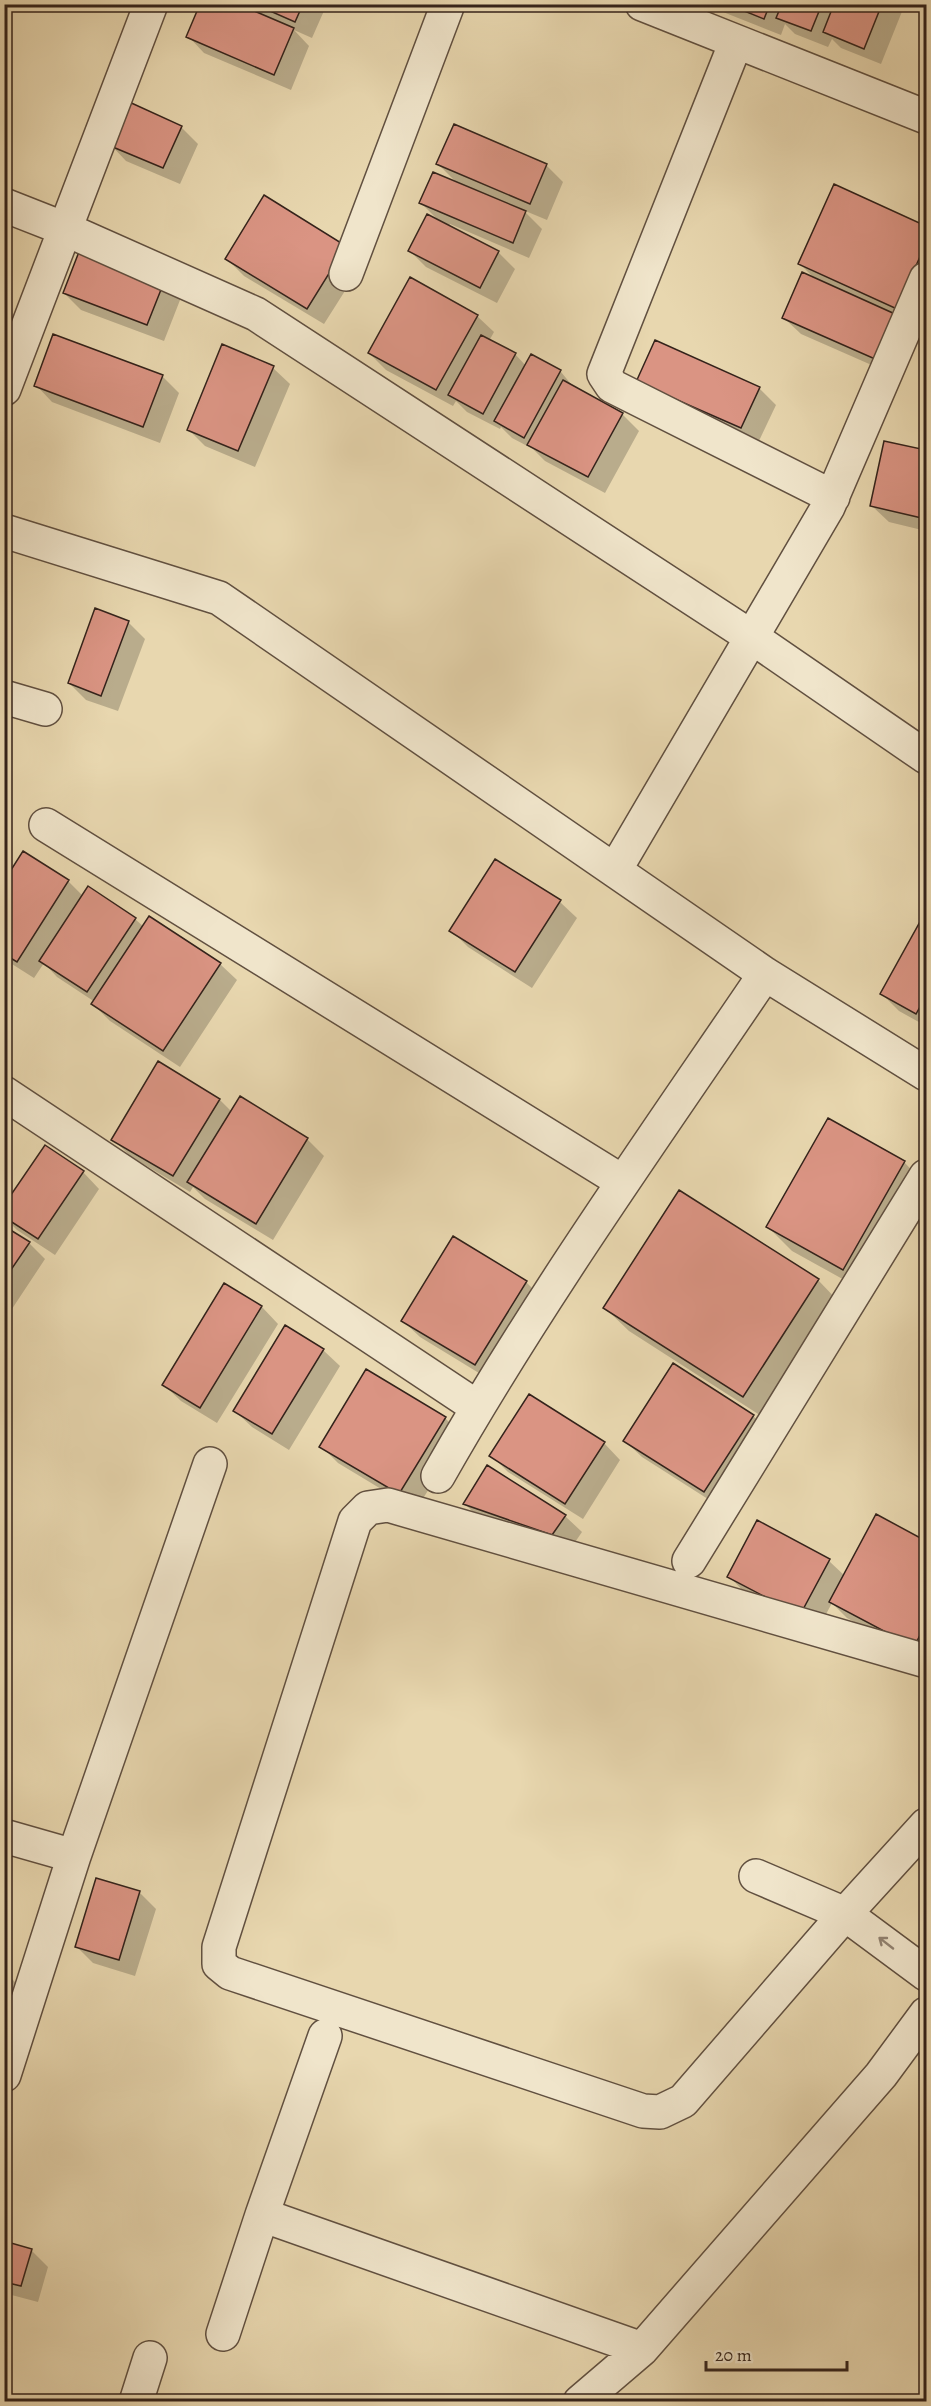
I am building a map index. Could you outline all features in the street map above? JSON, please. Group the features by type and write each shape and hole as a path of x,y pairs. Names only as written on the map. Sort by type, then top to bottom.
{"street":[{"path":"4,389 151,4"},
{"path":"346,274 448,4"},
{"path":"642,4 927,117"},
{"path":"735,42 604,374 612,386 833,497"},
{"path":"4,205 65,229 256,314 753,638 927,757"},
{"path":"615,870 753,638 833,497 927,279"},
{"path":"4,531 219,598 765,974 927,1074"},
{"path":"4,697 45,709"},
{"path":"46,825 623,1182"},
{"path":"438,1476 477,1407 623,1182 765,974"},
{"path":"4,1093 477,1407"},
{"path":"689,1561 927,1176"},
{"path":"4,2075 74,1856 210,1464"},
{"path":"927,1661 388,1505 368,1508 355,1521 219,1947 219,1964 230,1973 643,2111 660,2112 682,2101 845,1914 927,1825"},
{"path":"4,1836 74,1856"},
{"path":"756,1876 845,1914 927,1974"},
{"path":"580,2402 642,2349 881,2075 927,2014"},
{"path":"223,2334 325,2037"},
{"path":"262,2215 642,2349"},
{"path":"136,2402 150,2358"}],"building":[{"path":"200,4 238,4 294,28 274,75 186,37"},
{"path":"254,4 303,4 295,22"},
{"path":"727,4 770,4 764,19"},
{"path":"782,4 822,4 811,31 776,18"},
{"path":"834,4 882,4 864,49 823,32"},
{"path":"127,101 182,126 163,168 108,145"},
{"path":"454,124 547,164 530,204 436,164"},
{"path":"433,172 526,211 513,243 419,203"},
{"path":"834,184 926,226 926,243 897,309 798,264"},
{"path":"264,195 346,246 307,309 225,259"},
{"path":"427,214 499,251 480,288 408,251"},
{"path":"82,244 166,277 147,325 63,293"},
{"path":"802,272 895,314 875,359 782,318"},
{"path":"410,277 478,315 436,390 368,353"},
{"path":"53,334 163,375 143,427 34,386"},
{"path":"481,335 516,353 483,414 448,395"},
{"path":"655,340 760,387 741,428 636,382"},
{"path":"222,344 274,366 238,451 187,430"},
{"path":"531,354 561,370 524,438 494,421"},
{"path":"563,380 623,413 588,477 527,445"},
{"path":"884,441 926,450 926,519 870,506"},
{"path":"95,608 129,621 101,696 68,683"},
{"path":"23,851 69,880 17,962 4,954 4,881"},
{"path":"495,859 561,900 515,972 449,931"},
{"path":"88,886 136,918 87,992 39,961"},
{"path":"926,911 926,996 916,1014 880,994"},
{"path":"149,916 221,963 163,1051 91,1004"},
{"path":"158,1061 220,1099 173,1176 111,1140"},
{"path":"240,1096 308,1138 256,1224 187,1182"},
{"path":"828,1118 905,1161 843,1270 766,1227"},
{"path":"45,1145 84,1171 38,1239 4,1217 4,1205"},
{"path":"679,1190 819,1279 743,1397 603,1308"},
{"path":"4,1226 30,1242 4,1280"},
{"path":"453,1236 527,1281 475,1365 401,1321"},
{"path":"224,1283 262,1306 200,1408 162,1385"},
{"path":"285,1325 324,1349 272,1434 233,1411"},
{"path":"673,1363 754,1415 704,1492 623,1441"},
{"path":"366,1369 446,1417 399,1494 319,1447"},
{"path":"529,1394 605,1442 565,1504 489,1456"},
{"path":"487,1465 566,1515 552,1535 463,1504"},
{"path":"876,1514 926,1541 926,1623 914,1647 829,1602"},
{"path":"757,1520 830,1559 800,1615 727,1577"},
{"path":"96,1878 140,1891 119,1960 75,1947"},
{"path":"4,2241 32,2249 21,2286 4,2282"}]}
